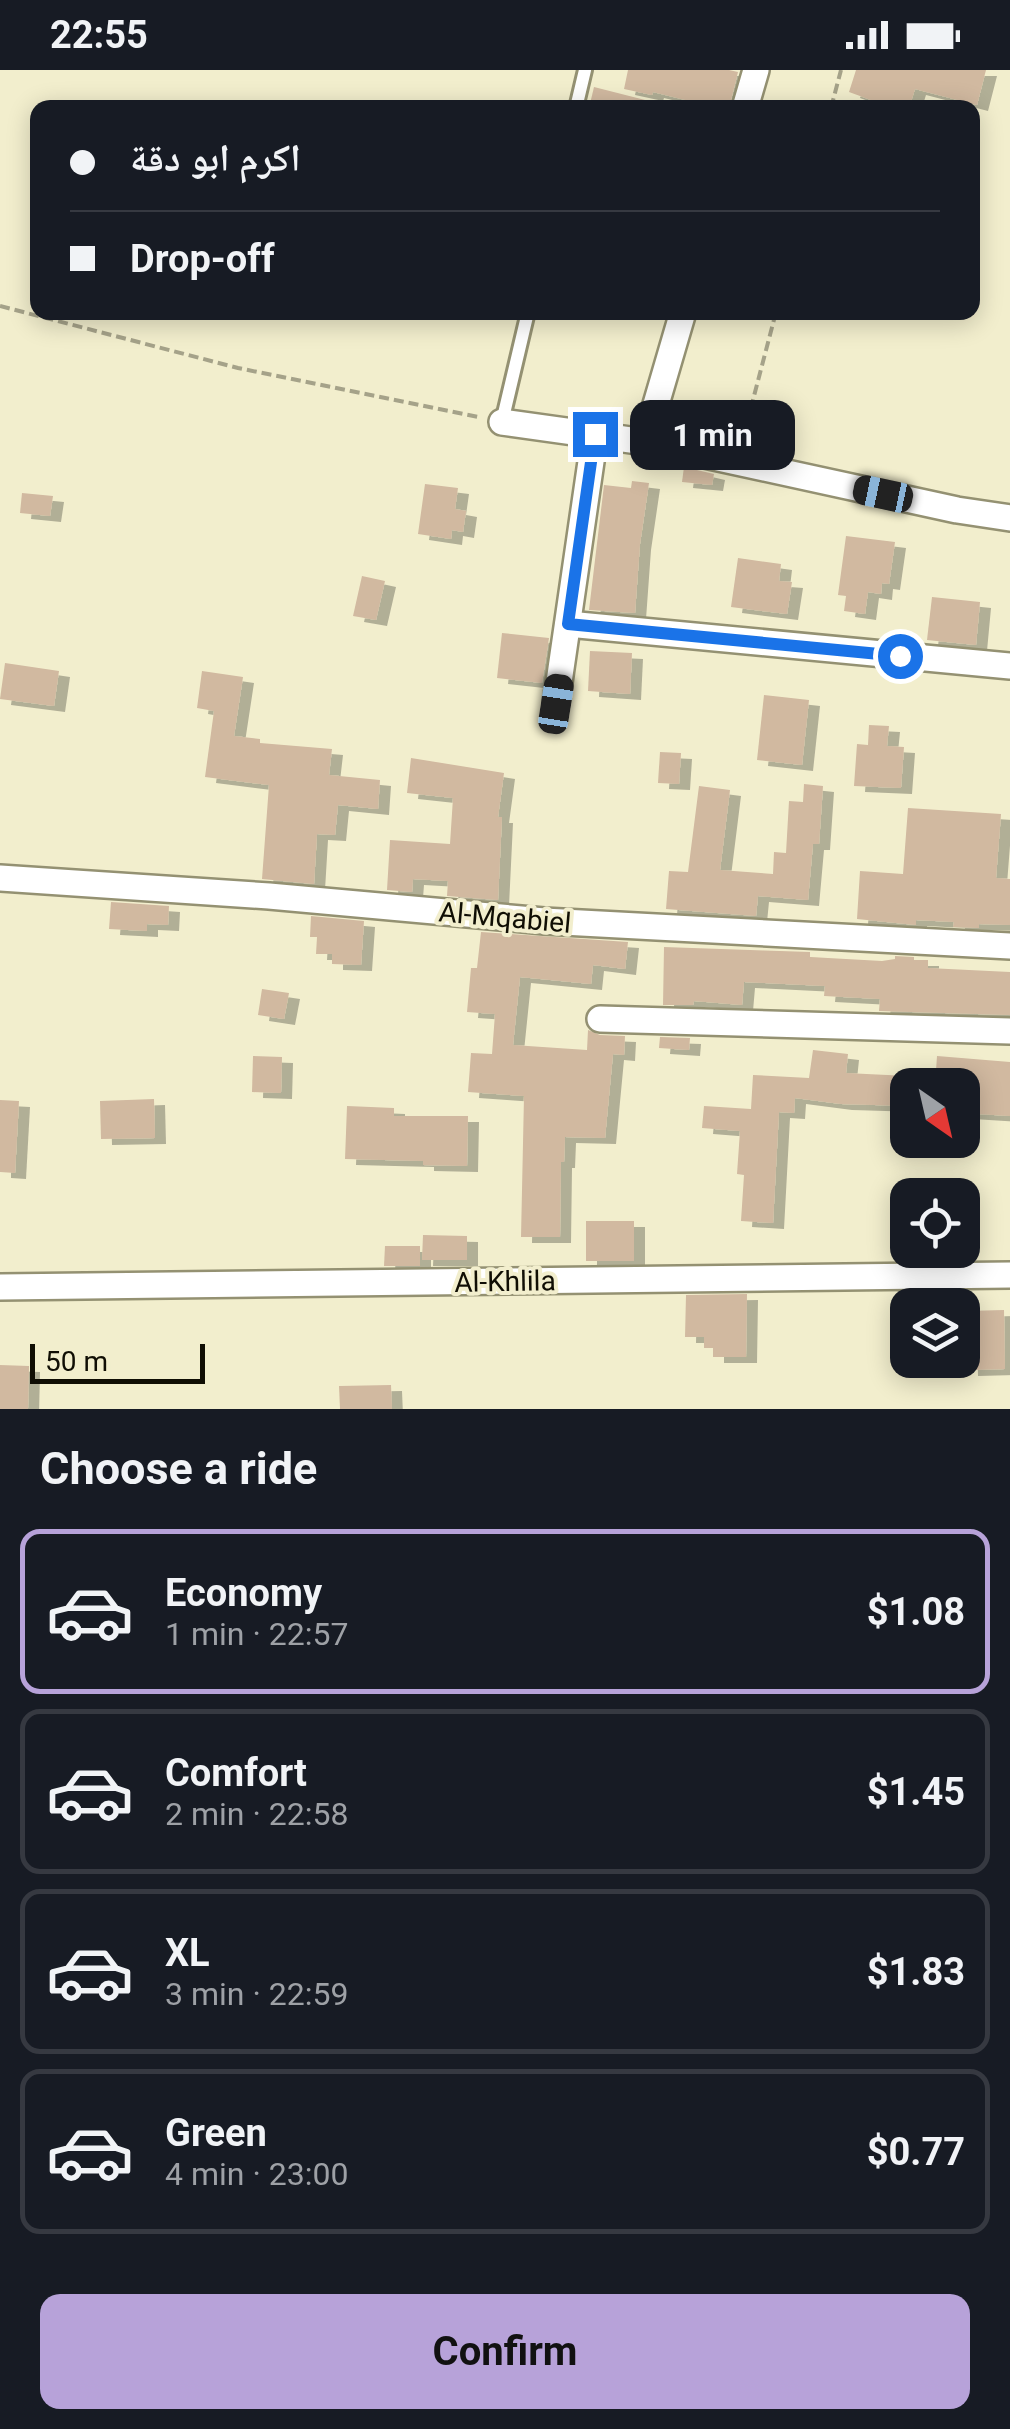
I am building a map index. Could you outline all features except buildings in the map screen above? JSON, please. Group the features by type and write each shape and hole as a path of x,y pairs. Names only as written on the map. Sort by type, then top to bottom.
{"street":[{"path":"747,100 756,70"},
{"path":"645,442 682,320"},
{"path":"502,422 645,442 1010,518"},
{"path":"556,704 595,434"},
{"path":"568,624 1010,666"},
{"name":"Al-Mqabiel","path":"0,878 269,896 544,921 1010,946"},
{"path":"600,1019 1010,1031"},
{"name":"Al-Khlila","path":"0,1287 1010,1276"}],"lane":[{"path":"578,100 585,70"},
{"path":"502,422 526,320"}],"path":[{"path":"833,100 841,70"},
{"path":"0,306 30,314"},
{"path":"54,320 238,368 502,422"},
{"path":"736,462 774,320"}],"route":[{"path":"595,434 568,624 900,656"}]}
